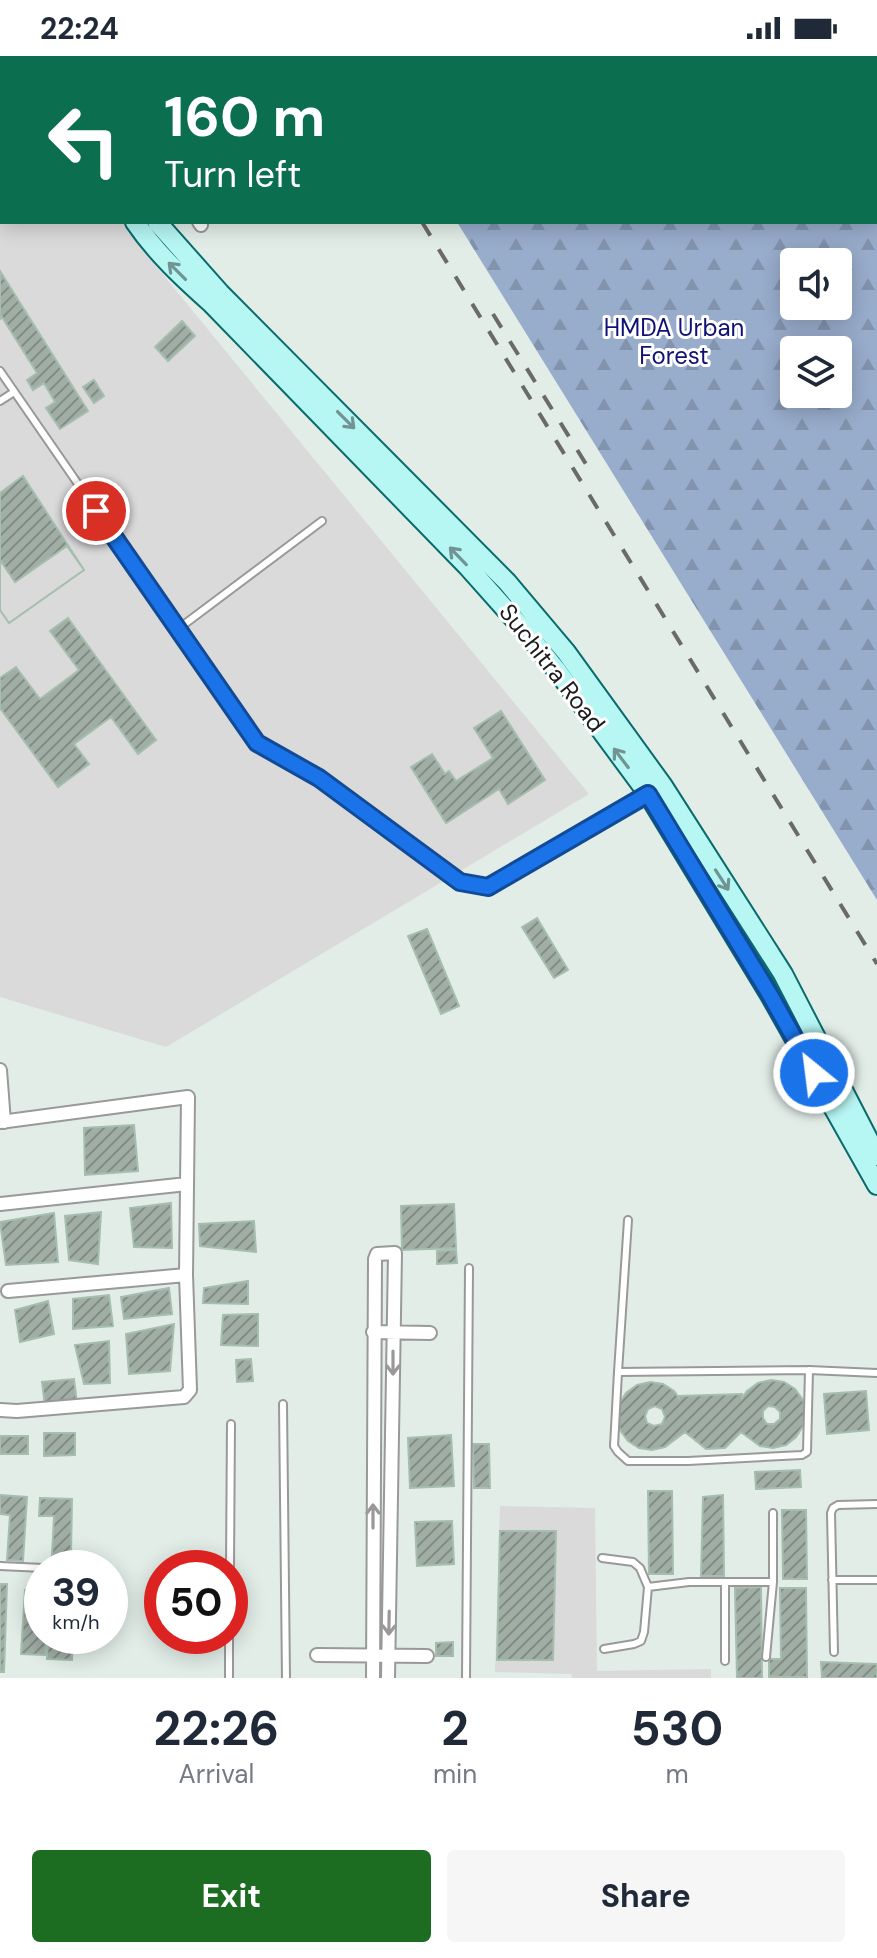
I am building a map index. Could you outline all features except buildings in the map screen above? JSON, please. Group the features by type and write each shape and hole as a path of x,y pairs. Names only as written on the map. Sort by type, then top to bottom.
{"main road":[{"name":"Suchitra Road","path":"136,224 173,269 216,298 507,582 566,652 663,786 783,974 822,1069 877,1185"},
{"name":"Suchitra Road","path":"159,224 216,298 467,566 516,620 567,684 648,794 770,995 877,1156"}],"street":[{"path":"0,1070 2,1122 188,1097 186,1275 190,1390 184,1397 0,1410"},
{"path":"0,1204 187,1184"},
{"path":"373,1678 375,1256 395,1253 388,1678"},
{"path":"8,1291 186,1275"},
{"path":"373,1332 430,1333"},
{"path":"374,1414 393,1414"},
{"path":"317,1655 427,1656"}],"lane":[{"path":"0,371 257,743 319,778 460,882 488,887 648,794"},
{"path":"0,401 14,392"},
{"path":"178,629 322,521"},
{"path":"628,1220 614,1446 628,1461 802,1455 807,1452 809,1370"},
{"path":"466,1678 469,1268"},
{"path":"618,1372 809,1370 877,1373"},
{"path":"283,1404 286,1678"},
{"path":"230,1550 231,1424"},
{"path":"834,1652 831,1513 838,1505 877,1504"},
{"path":"766,1657 773,1582 773,1513"},
{"path":"602,1558 633,1562 640,1568 648,1587 641,1641 604,1649"},
{"path":"0,1566 24,1567"},
{"path":"832,1580 877,1580"},
{"path":"648,1587 689,1582 773,1582"},
{"path":"725,1582 725,1661"},
{"path":"229,1654 229,1678"}],"shaded area":[{"path":"0,224 129,224 146,254 589,794 166,1047 0,997"},
{"path":"500,1506 595,1508 597,1671 711,1669 711,1678 572,1678 571,1674 495,1672"}],"green space":[{"name":"HMDA Urban Forest","path":"458,224 877,224 877,900"}],"railway":[{"path":"423,224 877,964"},
{"path":"493,314 594,477"}],"route":[{"path":"96,511 257,743 319,778 460,882 488,887 648,794 814,1073"}]}
